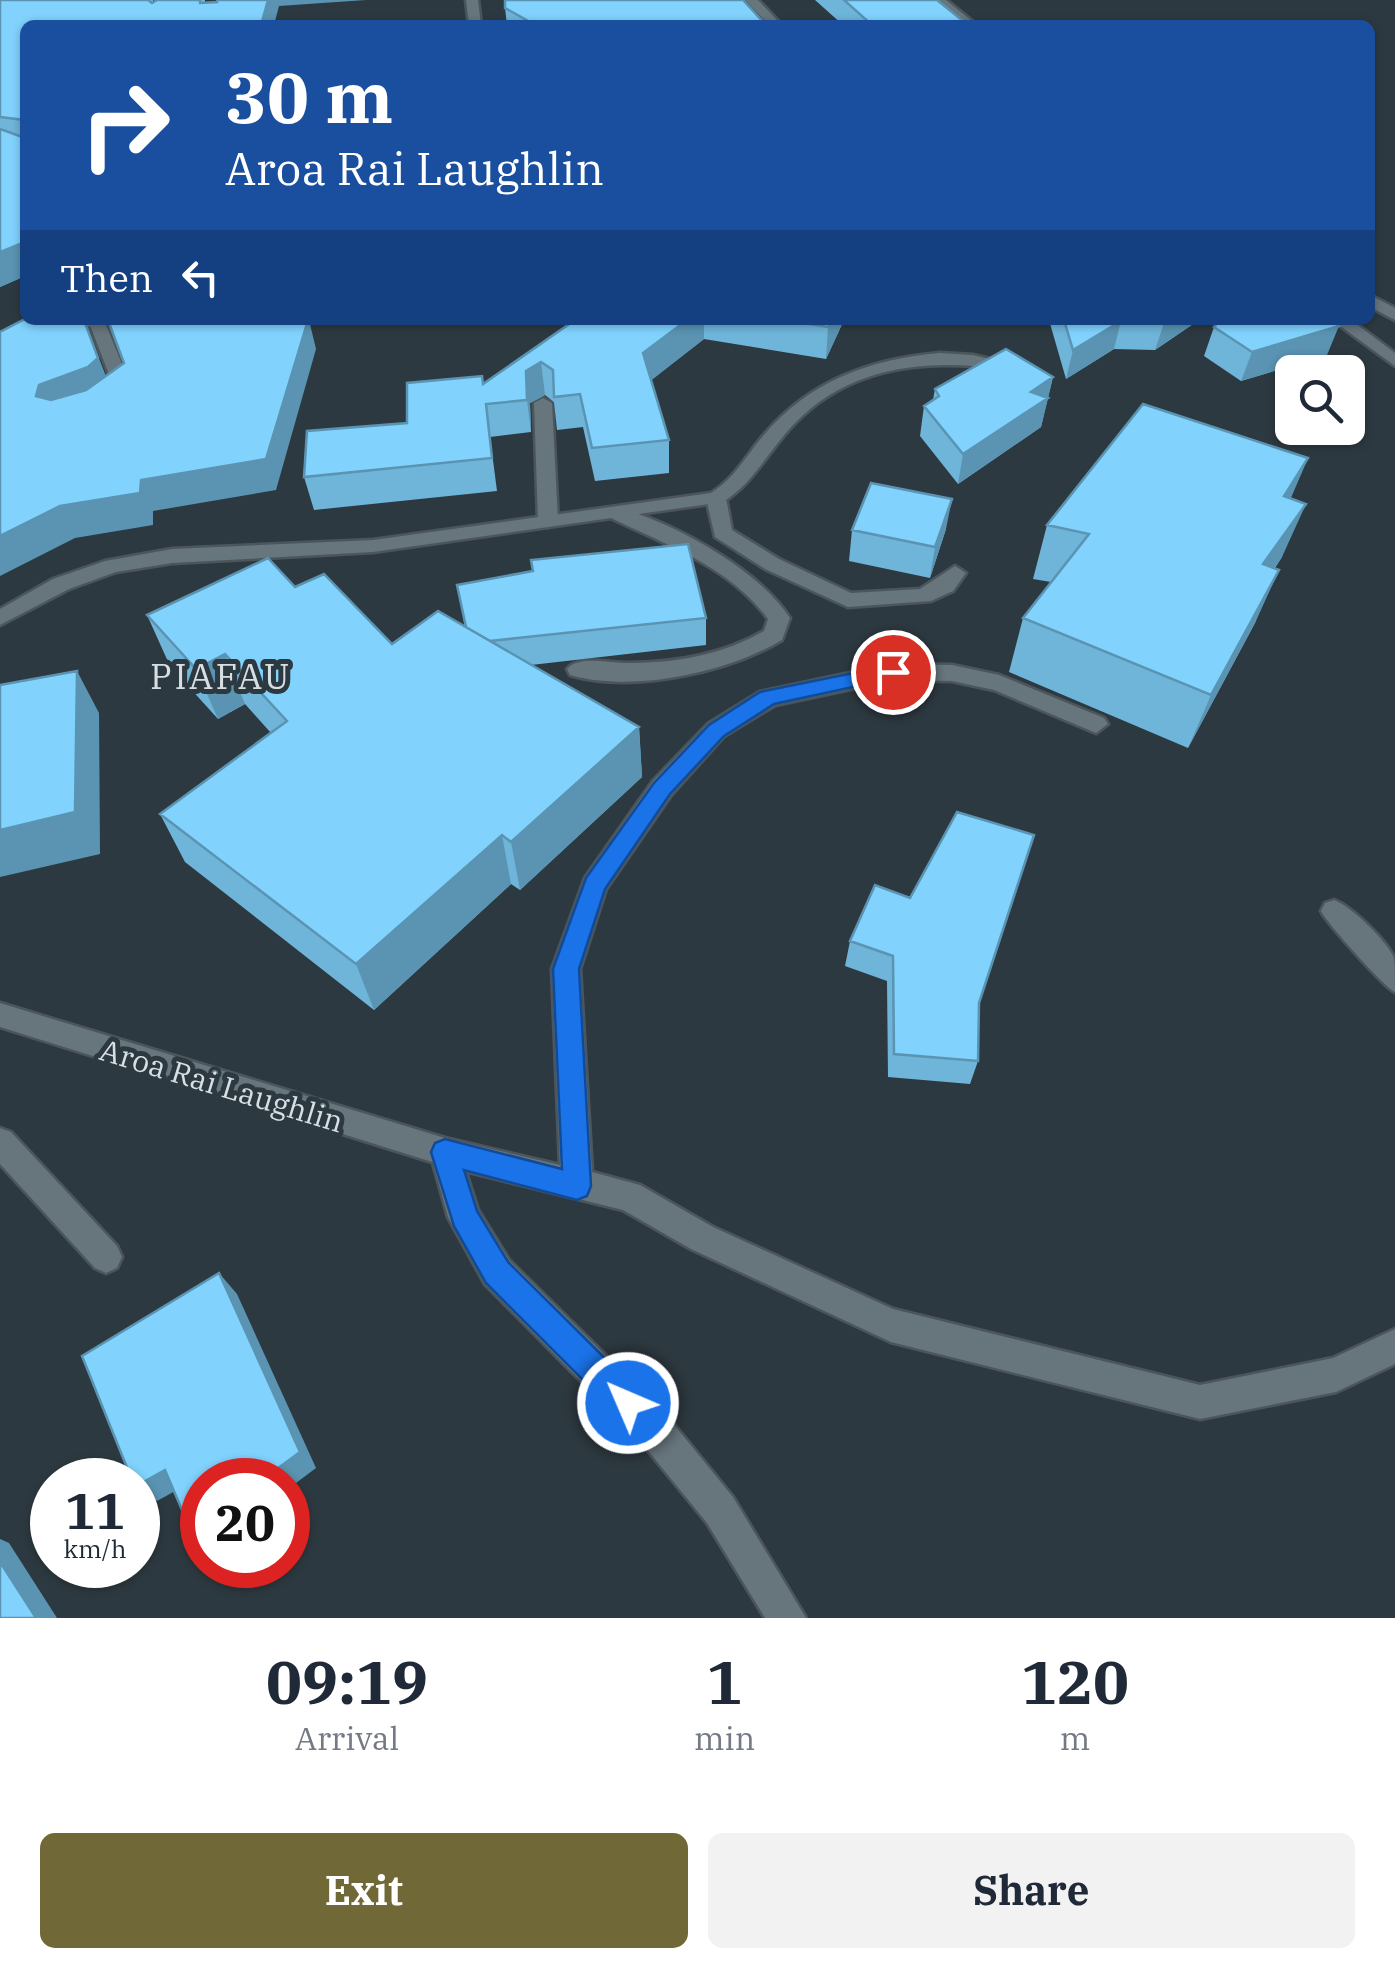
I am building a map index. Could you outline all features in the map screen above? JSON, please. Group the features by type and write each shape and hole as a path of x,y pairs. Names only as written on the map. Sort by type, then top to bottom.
{"street":[{"path":"751,0 771,20"},
{"path":"939,0 965,20"},
{"path":"0,341 73,325"},
{"path":"96,411 124,391 98,325"},
{"path":"1347,325 1395,361"},
{"path":"0,618 61,584 127,564 257,549 373,546 716,498 735,486 756,464 766,443 794,415 822,392 860,371 901,361 944,357 1006,365"},
{"path":"543,403 548,521"},
{"path":"716,498 722,533 772,564 848,600 923,596 945,586 954,573"},
{"path":"578,670 618,673 753,650 774,635 779,618 766,597 730,568 616,513"},
{"path":"577,1186 566,969 594,885 662,788 716,730 768,698 893,672 952,673 1000,683 1096,724"},
{"path":"1334,912 1361,936 1395,980"},
{"name":"Aroa Rai Laughlin","path":"0,1015 445,1152 629,1196 702,1238 891,1326 1200,1402 1336,1376 1395,1346"},
{"path":"0,1142 106,1257"},
{"path":"445,1152 464,1216 497,1272 654,1429 720,1510 787,1618"}],"building":[{"path":"0,0 268,0 262,20 20,20 20,119 0,117"},
{"path":"505,0 743,0 761,20 526,20 505,8"},
{"path":"844,0 937,0 962,20 866,20"},
{"path":"0,129 20,136 20,244 0,252"},
{"path":"20,322 20,325 86,325 98,358 88,367 39,385 36,396 51,400 86,390 124,363 110,325 306,325 266,459 141,480 140,493 60,506 0,536 0,332"},
{"path":"568,325 680,325 643,353 669,440 592,448 580,394 554,397 553,370 541,362 526,371 527,400 486,404 492,458 304,477 307,431 407,423 407,383 482,376 483,384"},
{"path":"1066,325 1114,325 1073,350"},
{"path":"1216,325 1339,326 1252,352"},
{"path":"1006,349 1053,377 1031,392 1048,398 963,454 924,406 939,396 935,389"},
{"path":"1143,404 1308,458 1284,496 1306,504 1263,564 1279,570 1211,695 1023,618 1089,534 1047,525"},
{"path":"871,483 952,499 935,547 852,530"},
{"path":"688,544 706,618 490,641 466,627 457,585 533,571 531,560"},
{"path":"268,558 295,587 324,574 392,644 438,611 639,727 511,842 502,835 356,964 160,814 287,721 225,654 196,669 147,615"},
{"path":"77,671 75,812 0,830 0,685"},
{"path":"957,812 1034,835 979,1003 978,1061 894,1054 893,956 850,941 875,885 910,898"},
{"path":"219,1273 300,1452 292,1458 180,1458 180,1505 165,1470 160,1473 160,1458 123,1458 82,1356"},
{"path":"0,1562 36,1618 0,1618"}],"district":[{"name":"PIAFAU","path":"221,676"}],"route":[{"path":"628,1403 497,1272 464,1216 445,1152 577,1186 566,969 594,885 662,788 716,730 768,698 893,672"}]}
